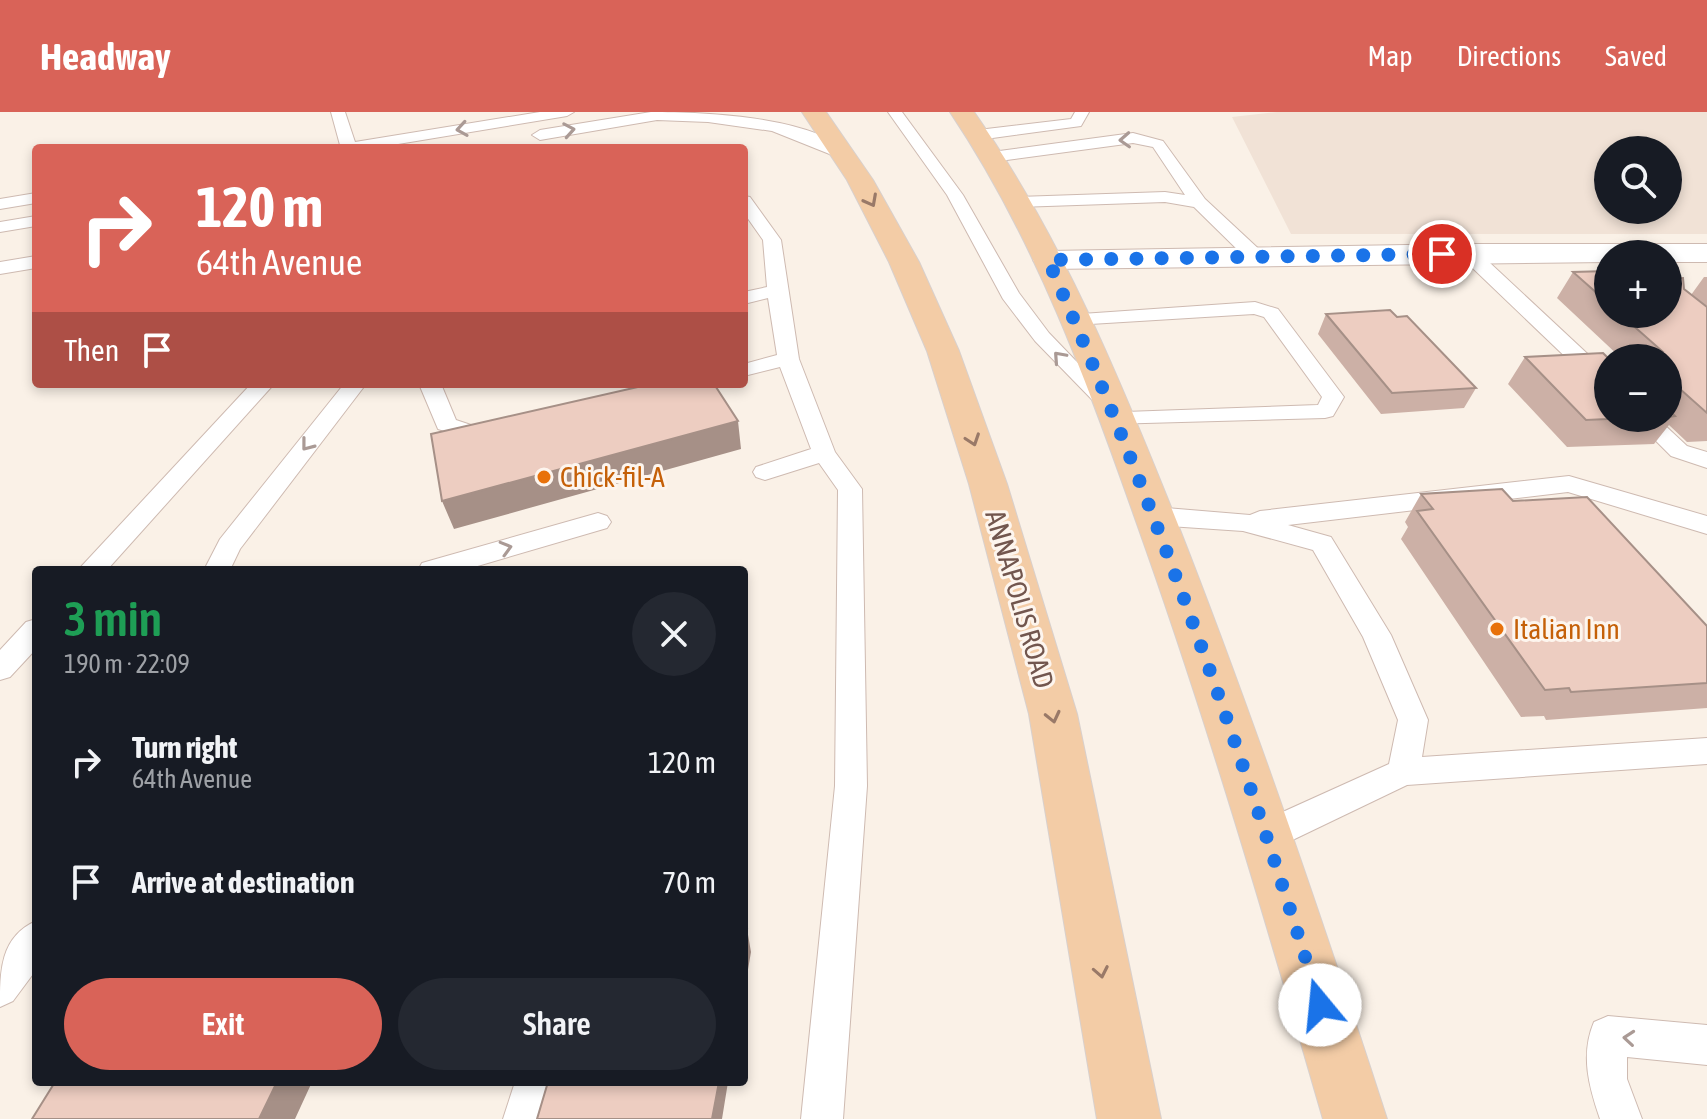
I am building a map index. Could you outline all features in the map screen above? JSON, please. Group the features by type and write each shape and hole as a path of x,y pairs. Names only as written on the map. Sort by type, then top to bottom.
{"main road":[{"name":"ANNAPOLIS ROAD","path":"814,112 860,180 904,262 943,351 988,484 1053,714 1129,1119"},
{"path":"977,135 1018,202 1048,260 1116,415 1268,835 1355,1119"}],"street":[{"path":"1048,260 1468,253 1707,253"}],"lane":[{"path":"338,112 346,144"},
{"path":"371,144 567,112"},
{"path":"526,137 678,112"},
{"path":"895,112 955,195 1010,295 1042,337 1116,415 1325,411 1333,397 1271,313 1255,308 1074,319"},
{"path":"977,135 1076,123 1082,112"},
{"path":"650,116 772,125 810,136 842,154"},
{"path":"977,135 1133,138 1158,144 1199,203 1255,256"},
{"path":"1018,202 1165,197 1199,203"},
{"path":"0,204 32,199"},
{"path":"748,209 765,242 777,290 788,359 824,453 850,489 851,786 822,1119"},
{"path":"0,227 32,222"},
{"path":"1468,253 1594,372"},
{"path":"0,268 32,263"},
{"path":"748,297 777,290"},
{"path":"748,369 788,359"},
{"path":"95,566 259,388"},
{"path":"219,566 229,545 352,388"},
{"path":"432,388 446,424 473,433 510,428"},
{"path":"1659,432 1679,451 1707,460"},
{"path":"765,472 824,453"},
{"path":"1154,516 1243,522 1569,484 1707,525"},
{"path":"445,566 598,522"},
{"path":"1243,522 1322,543 1377,635 1413,720 1404,772"},
{"path":"0,669 32,634"},
{"path":"1268,835 1404,772 1707,751"},
{"path":"0,988 32,944"},
{"path":"1621,1119 1607,1079 1608,1036 1707,1045"},
{"path":"524,1119 534,1086"}],"shaded area":[{"path":"1277,112 1707,112 1707,234 1291,234 1232,117"}],"building":[{"path":"1594,271 1594,291 1573,272"},
{"path":"1682,278 1684,289 1707,307 1707,413 1682,391 1682,344 1654,344 1636,328 1682,328"},
{"path":"1390,310 1397,317 1407,316 1476,388 1392,393 1326,314"},
{"path":"1594,353 1594,420 1586,420 1525,357"},
{"path":"633,388 717,388 738,421 442,501 431,434"},
{"path":"1502,489 1513,501 1587,497 1707,626 1707,683 1571,692 1569,688 1545,690 1417,511 1433,509 1421,494"},
{"path":"53,1086 275,1086 259,1119 32,1119"},
{"path":"547,1086 718,1086 712,1119 537,1119"}],"place":[{"name":"Chick-fil-A","path":"544,477"},
{"name":"Italian Inn","path":"1497,629"}],"route":[{"path":"1320,1005 1268,835 1176,571 1114,412 1048,260 1442,254"}]}
